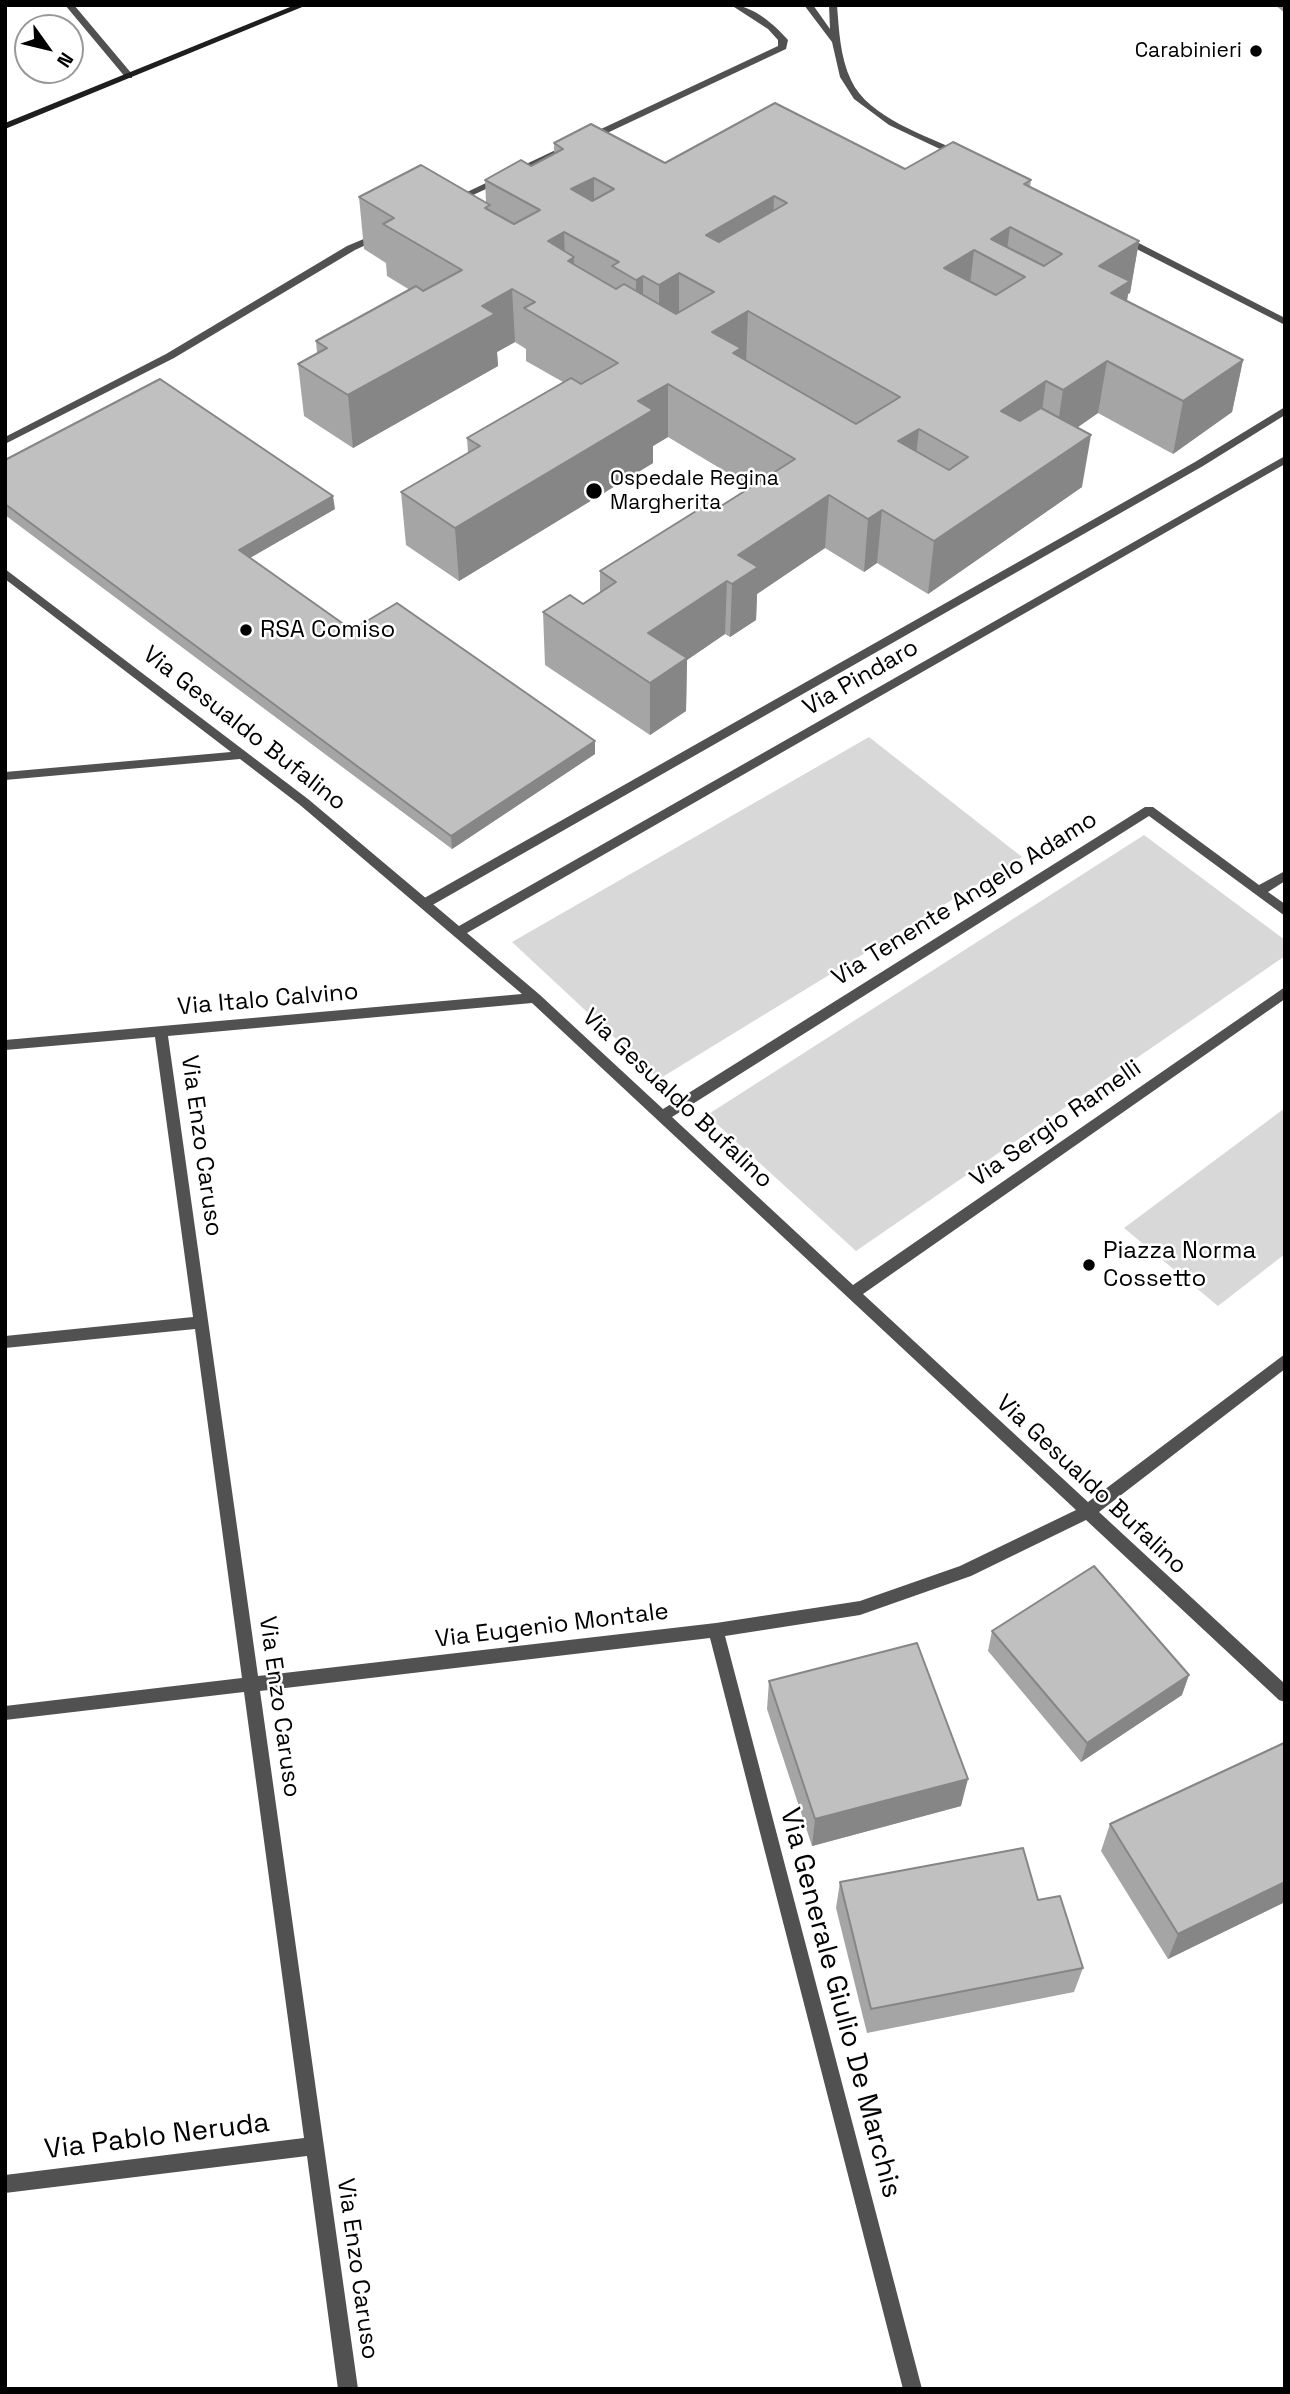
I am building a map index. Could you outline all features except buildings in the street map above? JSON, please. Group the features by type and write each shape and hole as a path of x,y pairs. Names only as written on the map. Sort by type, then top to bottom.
{"main road":[{"path":"5,126 303,5"}],"street":[{"path":"69,5 130,75"},
{"path":"439,207 783,47 783,40 771,27 736,5"},
{"path":"808,5 835,41"},
{"path":"833,5 835,41 847,80 856,97 881,115 969,160"},
{"path":"5,441 170,356 351,248 389,230"},
{"path":"1108,231 1285,322"},
{"path":"424,904 1199,464 1285,410"},
{"name":"Via Pindaro","path":"458,933 1285,459"},
{"name":"Via Gesualdo Bufalino","path":"5,573 242,755 535,998 1086,1513 1285,1695"},
{"path":"5,776 242,755"},
{"name":"Via Tenente Angelo Adamo","path":"662,1116 1149,810 1285,911"},
{"path":"1259,891 1285,875"},
{"name":"Via Sergio Ramelli","path":"853,1293 1285,992"},
{"name":"Via Italo Calvino","path":"5,1045 535,998"},
{"name":"Via Enzo Caruso","path":"162,1032 348,2389"},
{"path":"5,1342 201,1322"},
{"name":"Via Eugenio Montale","path":"5,1713 716,1630 860,1608 965,1571 1086,1513 1285,1360"},
{"name":"Via Generale Giulio De Marchis","path":"716,1630 912,2389"},
{"name":"Via Pablo Neruda","path":"5,2183 315,2146"}],"shaded area":[{"path":"869,737 1022,857 659,1079 512,942"},
{"path":"1144,835 1285,940 1285,956 856,1251 707,1115"},
{"path":"1285,1108 1285,1254 1218,1306 1124,1228"}],"place":[{"name":"Carabinieri","path":"1256,51"},
{"name":"Ospedale Regina Margherita","path":"594,491"},
{"name":"RSA Comiso","path":"246,630"},
{"name":"Piazza Norma Cossetto","path":"1089,1265"}]}
